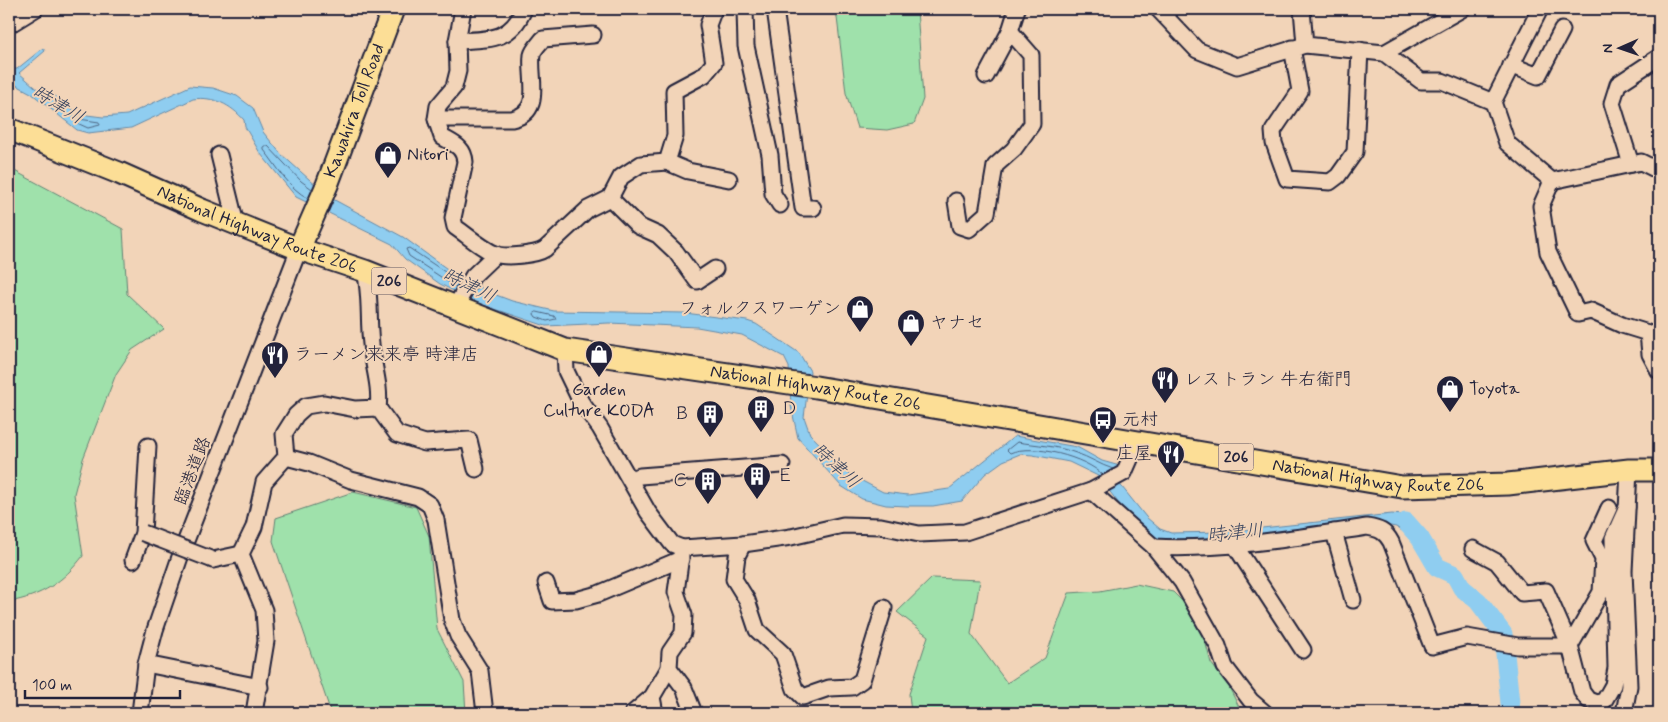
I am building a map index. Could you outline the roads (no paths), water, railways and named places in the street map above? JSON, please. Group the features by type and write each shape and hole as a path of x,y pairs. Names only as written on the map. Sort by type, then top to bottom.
{"highway":[{"name":"Kawahira Toll Road","path":"299,249 386,9"},
{"name":"Kawahira Toll Road","path":"323,182 393,9"},
{"name":"National Highway Route 206","path":"9,129 236,224 299,249 458,303 565,350 816,387 1402,487 1508,484 1629,470 1659,470"}],"street":[{"path":"9,25 35,9"},
{"path":"463,9 457,41 458,70 454,87 438,106 436,119 442,137 460,147 464,153 465,162 453,218 455,227 496,254 538,254 588,209 610,198 621,177 641,164 667,162 688,171 729,179"},
{"path":"457,41 502,37 514,26 524,9"},
{"path":"667,162 675,136 674,91 704,74 714,63 708,25 714,9"},
{"path":"744,9 746,46 770,155 773,194 780,205"},
{"path":"775,9 803,208 812,208"},
{"path":"986,76 1010,31 1017,9"},
{"path":"1158,9 1198,50 1237,66 1298,47 1384,53 1421,81 1442,81 1493,102"},
{"path":"1302,9 1298,47 1300,91 1273,131 1274,142 1287,179 1330,182 1338,176 1355,152 1360,50"},
{"path":"1384,53 1462,9"},
{"path":"1540,9 1493,102 1507,143 1552,181"},
{"path":"1511,65 1538,76 1562,30"},
{"path":"956,201 960,226 969,229 987,213 995,166 1014,149 1032,124 1031,55 1010,31"},
{"path":"436,119 512,119 523,117 528,112 532,98 532,53 543,39 593,35"},
{"path":"1631,164 1612,103 1618,84 1659,57"},
{"path":"219,155 236,224"},
{"path":"1552,181 1641,162 1659,170"},
{"path":"1552,181 1541,206 1548,252 1578,314 1591,311 1622,325 1648,333 1650,354 1659,371"},
{"path":"610,198 638,226 658,235 676,252 697,280 715,269"},
{"name":"臨港道路","path":"140,713 146,664 155,630 182,551 299,249"},
{"path":"458,303 473,276 496,254"},
{"path":"365,271 370,293 368,318 372,351 380,390 378,408 397,434 425,443 469,440 476,469"},
{"path":"565,350 566,371 581,402 630,479 652,518 681,553"},
{"path":"254,713 260,687 266,642 264,610 241,554 254,527 264,482 286,458 284,434 296,415 306,406 324,403 355,409 378,408"},
{"path":"546,583 552,601 576,600 598,594 681,553 791,537 843,525 881,526 919,534 965,532 1091,491 1124,473 1138,441"},
{"path":"133,560 143,533 148,446"},
{"path":"286,458 309,463 351,480 418,497 430,505 436,520 452,620 458,636 480,671 485,713"},
{"path":"630,479 640,476 782,465"},
{"path":"1624,713 1629,686 1624,572 1629,470"},
{"path":"1091,491 1154,548 1182,582 1218,646 1225,667 1251,701 1265,713"},
{"path":"1473,549 1497,562 1522,592 1546,591 1570,646 1582,692 1588,700 1596,703 1604,701 1613,685 1616,668 1614,538 1627,507"},
{"path":"1570,646 1601,592 1603,559 1594,541 1609,508"},
{"path":"1154,548 1177,549 1234,544 1367,527 1386,533 1432,646 1467,637 1518,646 1570,646"},
{"path":"1334,532 1353,600"},
{"path":"143,533 212,560 241,554"},
{"path":"743,544 736,556 734,579 747,600 758,630 783,654 794,690 803,697 829,688 852,688 862,680 884,608"},
{"path":"1234,544 1303,650"},
{"path":"633,713 652,698 669,668 670,652 683,633 684,615 676,592 681,553"},
{"path":"146,664 260,687"},
{"path":"669,668 684,688 694,713"},
{"path":"652,698 654,713"}],"water":[{"name":"時津川","path":"43,48 45,51 19,73 42,93 51,93 79,114 103,117 127,115 190,86 213,88 237,96 253,108 263,132 281,154 329,197 403,237 450,271 476,282 483,290 512,301 554,311 685,313 747,321 756,324 799,353 810,371 804,417 810,434 849,474 883,492 908,495 949,489 1015,436 1077,447 1102,461 1120,466 1118,482 1146,517 1160,529 1171,533 1225,532 1392,514 1403,515 1413,519 1424,539 1419,542 1396,527 1374,523 1167,544 1153,540 1126,513 1098,476 1069,462 1020,454 1003,461 985,474 962,501 933,506 907,506 886,505 862,499 841,486 798,438 791,406 789,367 784,357 742,335 697,327 609,323 546,326 477,303 440,284 405,259 392,244 296,197 260,153 245,127 244,120 222,103 201,98 193,99 131,128 88,133 77,130 31,93 9,81 9,69 17,69"}],"waterway":[{"name":"時津川","path":"1406,522 1420,538 1437,567 1455,575 1462,588 1478,601 1503,634 1511,713"}],"place":[{"name":"Nitori","path":"388,179"},
{"name":"フォルクスワーゲン","path":"860,333"},
{"name":"ヤナセ","path":"911,347"},
{"name":"Garden Culture KODA","path":"599,378"},
{"name":"ラーメン来来亭 時津店","path":"275,379"},
{"name":"レストラン 牛右衛門","path":"1165,404"},
{"name":"Toyota","path":"1450,413"},
{"name":"Ｄ","path":"761,433"},
{"name":"Ｂ","path":"710,438"},
{"name":"元村","path":"1103,444"},
{"name":"庄屋","path":"1171,478"},
{"name":"Ｅ","path":"757,500"},
{"name":"Ｃ","path":"708,505"}]}
